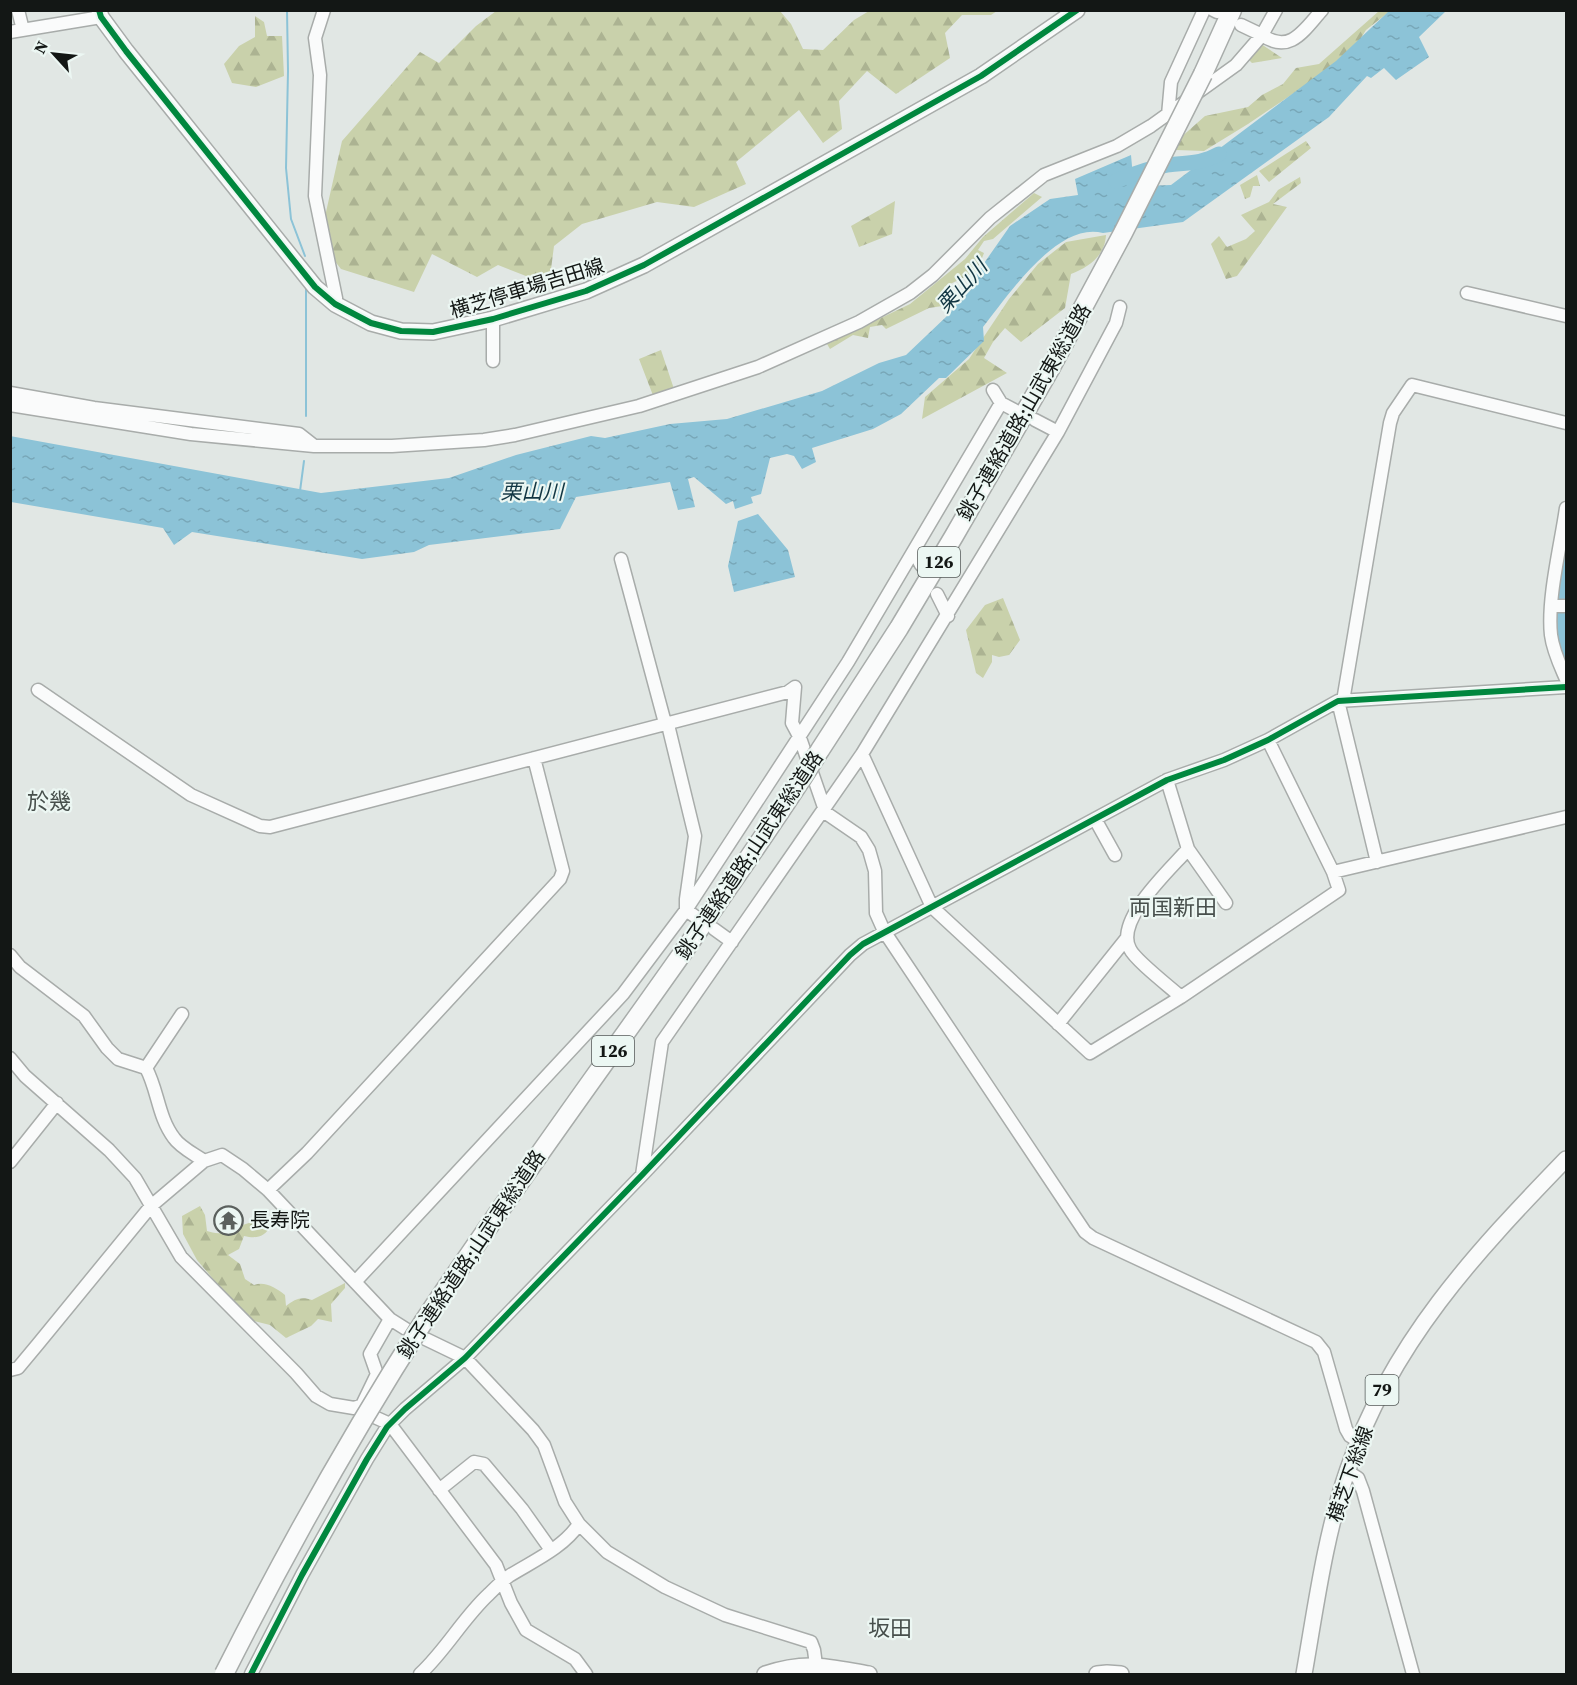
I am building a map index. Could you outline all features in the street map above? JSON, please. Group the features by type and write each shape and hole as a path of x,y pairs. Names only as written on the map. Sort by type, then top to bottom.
{"highway":[{"name":"銚子連絡道路;山武東総道路","path":"224,1674 297,1535 363,1419 424,1321 488,1226 760,843 948,547 1050,369 1123,233 1203,74 1226,14"}],"main road":[{"name":"横芝停車場吉田線","path":"100,14 126,51 315,287 335,304 371,323 401,331 433,332 493,319 586,291 644,265 981,76 1077,10"},
{"name":"横芝下総線","path":"1304,1674 1328,1544 1347,1471 1358,1441 1392,1371 1422,1323 1443,1295 1566,1159"},
{"path":"765,1674 797,1665 816,1665 869,1674"},
{"path":"1096,1674 1107,1672 1121,1674"}],"street":[{"path":"18,10 17,31 100,14"},
{"path":"324,10 315,38 320,75 315,196 332,276 335,304"},
{"path":"1168,115 1171,82 1204,10"},
{"path":"10,405 192,434 314,446 392,446 484,440 639,406 758,368 859,322 910,293 933,275 990,218 1044,175 1117,146 1168,115 1236,65 1262,35 1276,10"},
{"path":"1226,14 1275,43 1286,43 1295,39 1322,10"},
{"path":"1467,293 1566,316"},
{"path":"642,1175 662,1042 862,754 948,616 1058,432 1116,323 1120,307"},
{"path":"493,319 493,361"},
{"path":"1377,862 1340,701 1389,423 1393,413 1412,385 1566,423"},
{"path":"993,390 1001,403 1016,411"},
{"path":"10,393 94,408 299,434 314,446"},
{"path":"355,1282 623,994 691,913 915,552 1001,403"},
{"path":"1035,420 1058,432"},
{"path":"1566,508 1551,606 1551,634 1557,658 1566,679"},
{"path":"915,552 921,565"},
{"path":"621,559 665,723 669,729 695,836 686,899 691,913"},
{"path":"937,594 948,616"},
{"path":"1551,606 1566,606"},
{"path":"38,690 191,795 260,826 270,827 789,692 795,687 792,723 800,738 823,808 836,821 861,837 870,850 875,872 876,913 884,931 1085,1232 1093,1238 1316,1342 1324,1352 1346,1429 1350,1436 1358,1441"},
{"path":"250,1674 366,1459 390,1424 465,1358 863,944 1167,780 1224,760 1268,740 1340,701 1566,687"},
{"path":"862,754 932,907 1090,1053 1181,997 1340,889 1268,740"},
{"path":"268,1190 307,1154 560,879 563,871 534,758"},
{"path":"1167,780 1188,849 1226,903"},
{"path":"1333,872 1566,817"},
{"path":"1095,819 1115,855"},
{"path":"1181,997 1130,951 1126,939 1127,931 1140,903 1188,849"},
{"path":"714,930 732,942"},
{"path":"1058,1024 1126,939"},
{"path":"10,955 20,967 84,1016 107,1048 118,1059 146,1068 153,1080 162,1117 174,1140 204,1161"},
{"path":"146,1068 183,1014"},
{"path":"10,1058 25,1076 109,1150 135,1178 181,1257 316,1396 330,1404 354,1408 390,1424 496,1565 511,1603 526,1630 575,1659 586,1674"},
{"path":"10,1162 57,1103"},
{"path":"10,1370 18,1368 32,1352 151,1206 204,1161 222,1155 268,1190 390,1318 409,1331 465,1358 533,1430 544,1445 565,1502 579,1524 607,1552 665,1587 725,1615 811,1642 816,1665"},
{"path":"354,1408 362,1405 377,1374 370,1354 390,1318"},
{"path":"439,1491 474,1462 484,1464 522,1509 551,1550"},
{"path":"1347,1471 1358,1478 1363,1491 1413,1674"},
{"path":"420,1674 433,1662 486,1597 503,1581 572,1534 579,1524"}],"green space":[{"path":"496,11 780,11 791,24 803,49 823,50 854,20 869,11 997,11 991,15 962,15 945,33 950,58 896,94 867,71 839,101 842,129 823,143 799,110 736,162 746,184 694,207 657,202 582,224 554,246 549,285 498,265 477,277 432,254 414,292 341,269 326,250 326,212 342,141 420,52 439,63 476,26"},
{"path":"1379,11 1390,11 1366,30 1354,49 1325,72 1204,151 1176,150 1179,139 1205,116 1248,107 1262,95 1283,84 1296,68 1319,64"},
{"path":"255,16 264,22 267,36 282,36 284,76 256,87 232,83 224,64 239,46 255,37"},
{"path":"1258,42 1282,58 1252,63 1247,58"},
{"path":"1306,141 1311,148 1269,182 1259,171"},
{"path":"1257,175 1260,186 1253,186 1250,197 1245,199 1240,185"},
{"path":"1300,177 1301,183 1273,204 1287,207 1237,276 1226,279 1211,244 1219,236 1227,247 1246,239 1255,231 1241,215 1269,202 1278,190"},
{"path":"1034,193 1042,197 993,239 984,241 978,250 984,253 977,271 944,287 949,305 929,308 886,329 882,325 870,327 868,338 853,335 830,349 827,344 910,304 965,259 983,237"},
{"path":"895,201 892,234 859,247 851,226"},
{"path":"1106,235 1103,249 1095,260 1071,274 1065,308 1021,342 1005,328 993,342 984,358 1007,373 922,419 925,397 969,359 1009,299 1038,264 1066,242"},
{"path":"661,350 674,389 654,398 639,359"},
{"path":"1003,598 1020,640 1009,655 999,657 992,655 992,662 983,678 976,673 966,630 985,605"},
{"path":"200,1206 205,1215 207,1231 221,1233 252,1222 271,1226 266,1233 260,1236 244,1236 239,1249 228,1255 240,1264 245,1279 254,1285 270,1286 285,1295 286,1306 298,1299 312,1300 345,1283 345,1288 331,1304 332,1322 318,1319 311,1326 286,1338 270,1325 250,1320 197,1260 183,1234 182,1216"}],"water":[{"name":"栗山川","path":"1389,11 1446,11 1419,37 1429,57 1396,80 1384,68 1371,78 1367,76 1329,117 1183,222 1103,233 1086,232 1068,238 1051,249 1020,280 983,327 984,341 946,378 939,378 901,414 873,429 812,448 816,462 802,469 794,456 787,454 770,458 761,494 751,497 753,503 735,509 733,501 726,504 694,477 688,479 695,507 678,510 670,482 576,497 560,529 429,545 414,552 362,559 192,532 174,545 163,528 11,502 10,436 321,493 449,478 516,455 591,436 605,438 670,424 727,419 822,391 879,363 906,355 947,316 1010,226 1050,199 1078,195 1075,179 1131,155 1133,177 1145,186 1171,185 1336,61"},
{"path":"758,514 788,550 795,577 734,592 728,566 738,521"}],"waterway":[{"path":"287,10 286,168 291,219 305,256"},
{"name":"栗山川","path":"1116,181 1154,168 1199,162 1219,154"},
{"path":"306,289 306,416"},
{"path":"300,491 304,461"},
{"path":"1566,562 1559,620 1566,656"}],"cycle path":[{"path":"99,10 101,17 126,51 315,287 335,304 371,323 401,331 433,332 493,319 586,291 644,265 981,76 1077,10"},
{"path":"251,1674 302,1575 387,1427 465,1358 863,944 1167,780 1224,760 1268,740 1338,701 1566,687"}],"place":[{"name":"長寿院","path":"229,1220"}],"district":[{"name":"於幾","path":"49,801"},
{"name":"両国新田","path":"1173,907"},
{"name":"坂田","path":"890,1628"}]}
